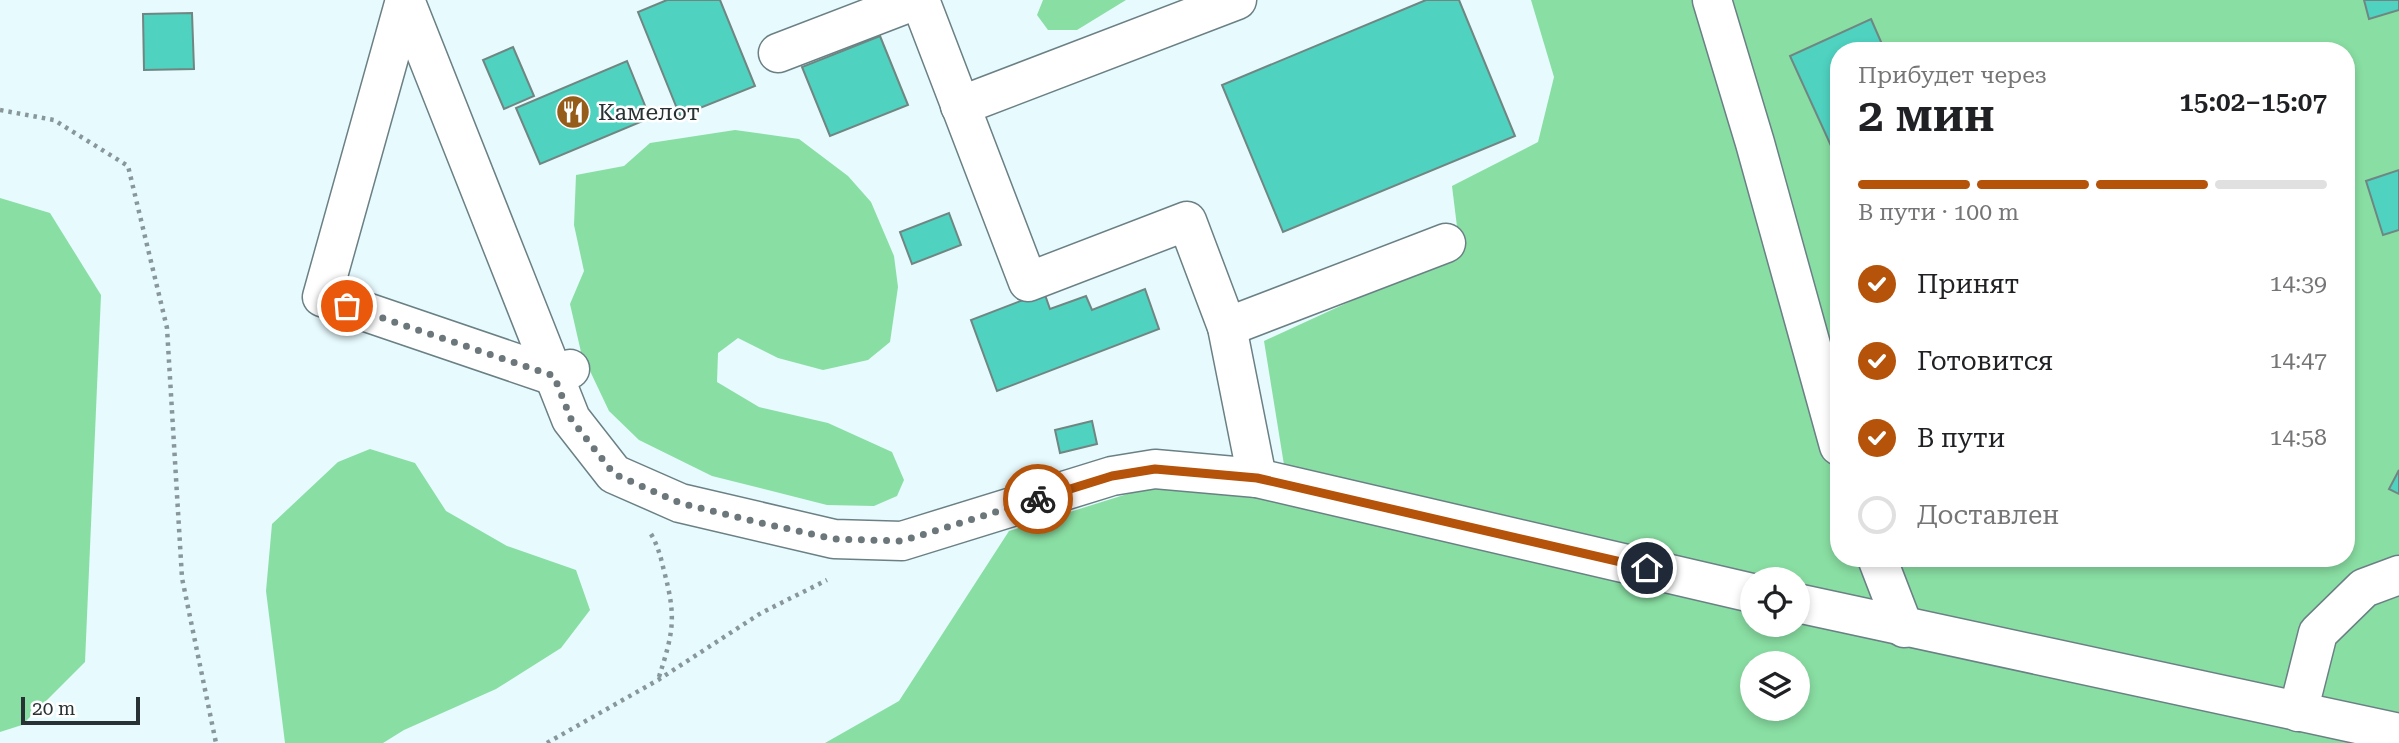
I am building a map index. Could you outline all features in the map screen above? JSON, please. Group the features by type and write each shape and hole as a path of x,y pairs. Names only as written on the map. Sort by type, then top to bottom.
{"street":[{"path":"405,0 571,419 614,474 680,503 834,539 902,541 1112,476 1155,469 1257,478 1740,590"},
{"path":"405,0 322,297 554,376 570,369 420,0"},
{"path":"778,53 918,0 1028,282 1187,221 1227,327 1257,478"},
{"path":"960,106 1237,0"},
{"path":"1712,0 1755,143 1830,414"},
{"path":"1227,327 1446,243"},
{"path":"1880,567 1903,628"},
{"path":"2298,712 2318,633 2364,588 2399,575"},
{"path":"1810,606 2399,733"}],"path":[{"path":"0,110 54,120 128,166 167,328 182,578 216,743"},
{"path":"650,532 657,544 674,607 670,644 658,680"},
{"path":"547,743 658,680 761,614 832,577"}],"green space":[{"path":"1043,0 1126,0 1077,30 1048,30 1037,15"},
{"path":"1531,0 2399,0 2399,743 825,743 899,701 1009,531 1156,485 1290,502 1264,341 1460,251 1452,186 1538,142 1554,77"},
{"path":"735,130 799,139 848,176 871,202 894,256 898,287 890,342 868,360 823,370 778,358 738,338 718,353 717,382 759,407 828,423 892,452 904,480 897,496 874,506 827,505 712,476 639,440 609,411 581,352 570,304 584,271 574,225 576,175 624,166 650,143"},
{"path":"0,198 50,213 101,295 85,662 22,725 0,732"},
{"path":"370,449 415,463 446,511 507,546 576,570 590,610 561,648 496,689 404,730 383,743 285,743 266,591 272,524 338,462"}],"building":[{"path":"667,0 720,0 755,86 680,116 638,12"},
{"path":"1426,0 1459,0 1515,136 1283,232 1222,85"},
{"path":"2364,0 2399,0 2399,10 2369,19"},
{"path":"192,13 194,69 144,70 143,14"},
{"path":"1871,19 1881,42 1830,42 1830,144 1790,56"},
{"path":"880,36 908,105 830,136 802,67"},
{"path":"513,47 534,96 504,109 483,60"},
{"path":"627,61 650,118 540,164 516,108"},
{"path":"2399,170 2399,230 2383,235 2366,181"},
{"path":"949,213 961,245 912,264 900,232"},
{"path":"1145,289 1159,329 997,391 971,320 1044,292 1050,309 1086,296 1092,310"},
{"path":"1092,421 1097,444 1060,453 1055,430"},
{"path":"2399,470 2399,494 2389,489"}],"way so far":[{"path":"347,306 554,376 571,419 614,474 680,503 834,539 902,541 1038,499"}],"place":[{"name":"Камелот","path":"573,112"}],"route":[{"path":"1038,499 1112,476 1155,469 1257,478 1647,568"}]}
